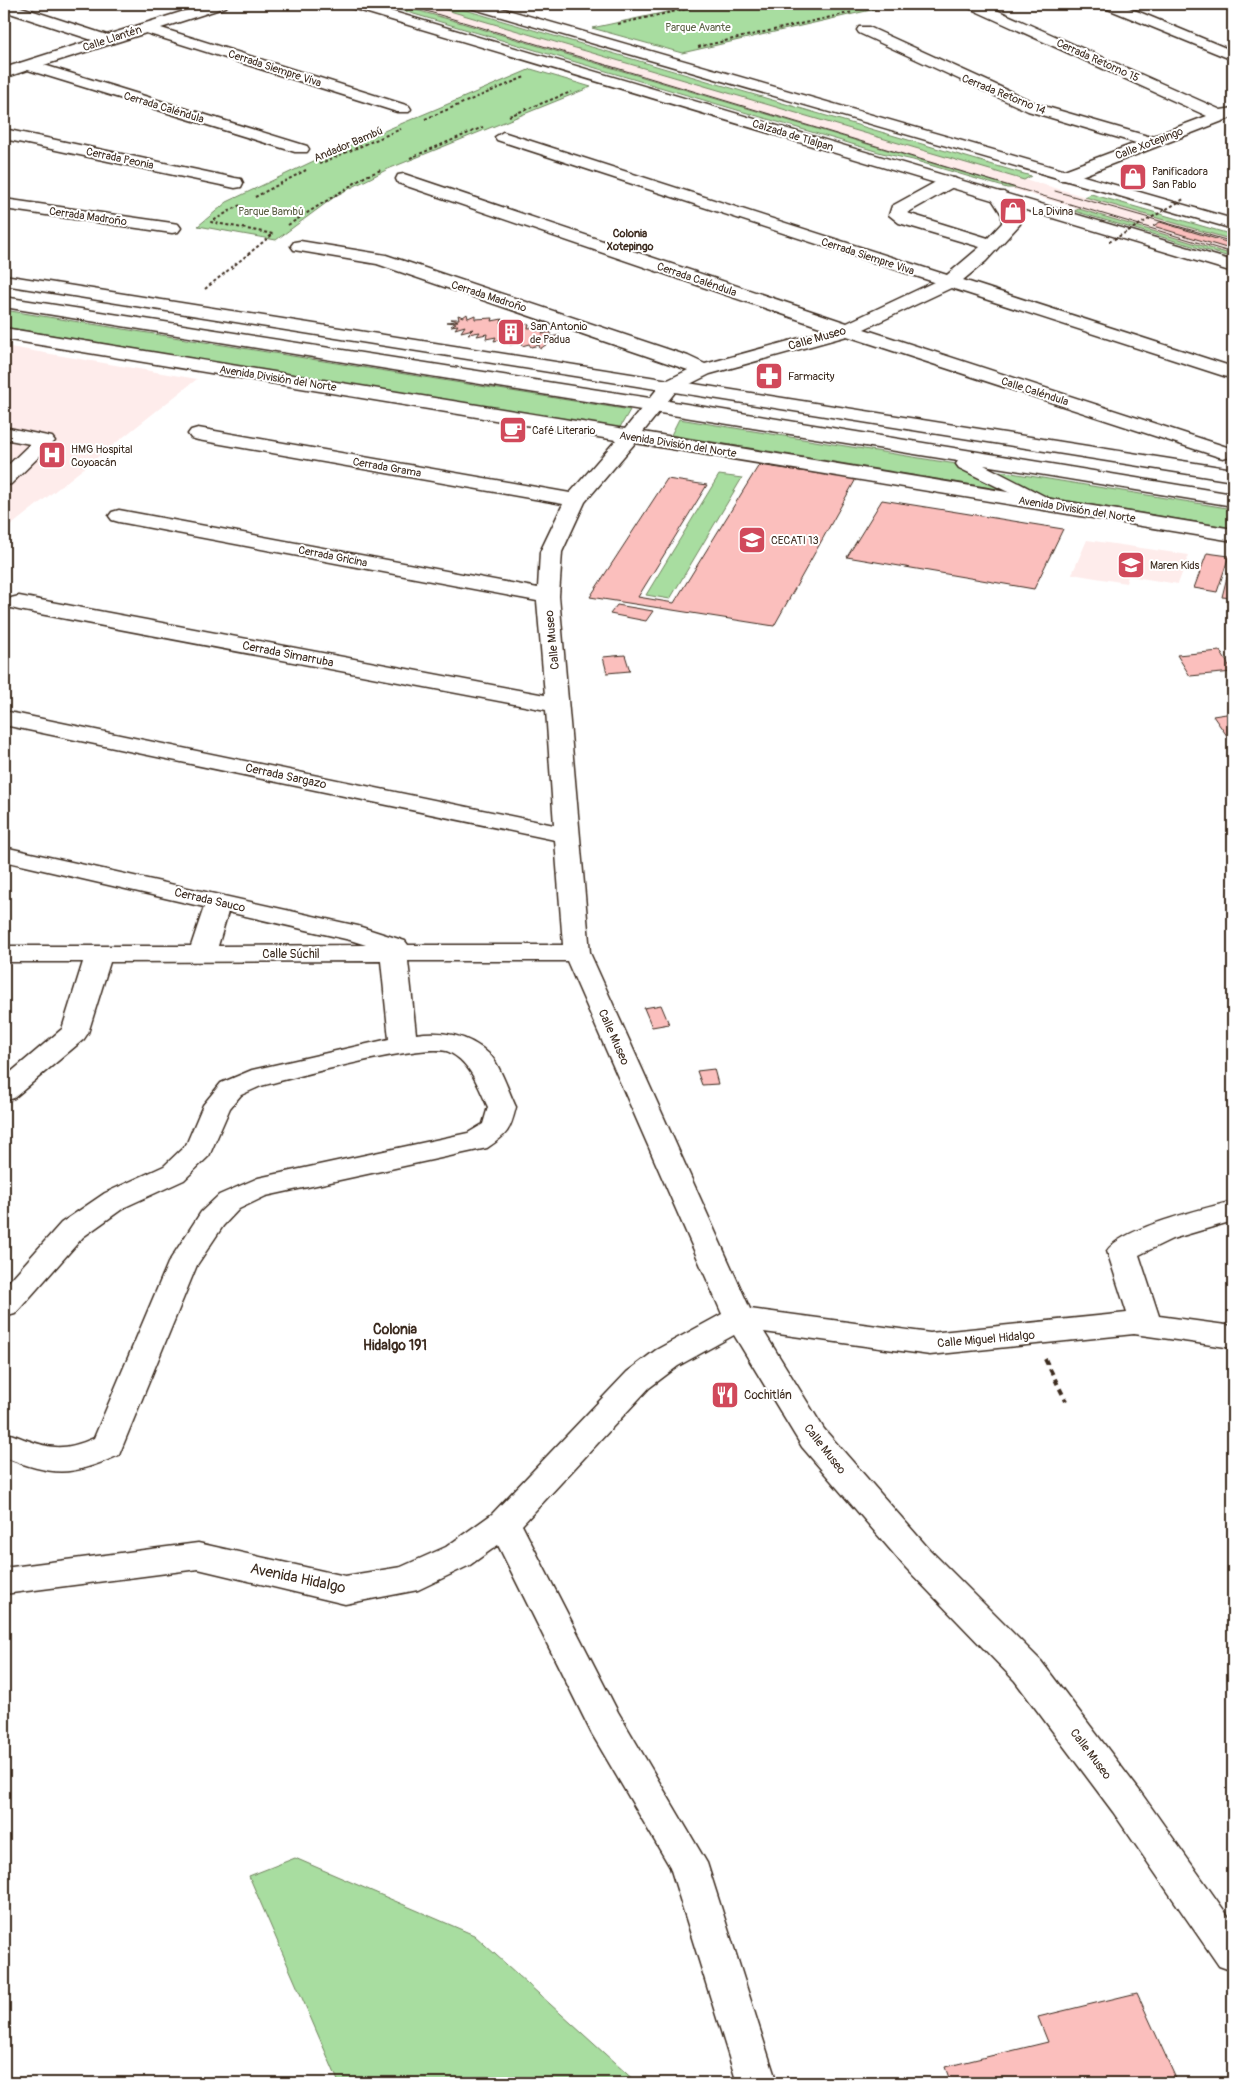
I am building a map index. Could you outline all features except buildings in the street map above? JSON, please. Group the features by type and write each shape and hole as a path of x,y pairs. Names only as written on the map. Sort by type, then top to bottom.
{"main road":[{"name":"Calle Llantén","path":"4,73 221,4"},
{"name":"Calzada de Tlalpan","path":"353,4 1233,267"},
{"path":"472,4 1233,224"},
{"path":"1108,4 1233,56"},
{"name":"Cerrada Retorno 15","path":"974,5 1227,114"},
{"path":"4,6 106,40"},
{"path":"170,6 191,13"},
{"name":"Cerrada Siempre Viva","path":"146,28 403,109"},
{"name":"Cerrada Retorno 14","path":"864,30 991,90 1034,108 1150,142"},
{"name":"Cerrada Caléndula","path":"27,66 301,149"},
{"name":"Calle Xotepingo","path":"1065,176 1227,114"},
{"name":"Cerrada Siempre Viva","path":"502,128 950,282 1233,373"},
{"name":"Cerrada Peonia","path":"4,134 235,183"},
{"name":"Cerrada Caléndula","path":"404,179 848,330"},
{"path":"949,182 903,206 898,210 898,214 905,220 991,245"},
{"name":"Calle Museo","path":"998,196 1006,206 1012,220 1011,224 950,282 848,330 703,370 669,387 656,405 575,500 551,552 548,596 577,953 738,1318 813,1438 918,1559 1028,1670 1126,1801 1233,1954"},
{"name":"Cerrada Madroño","path":"4,204 172,228"},
{"name":"Cerrada Madroño","path":"300,246 380,259 681,360 703,370"},
{"path":"4,280 1233,476"},
{"path":"4,302 656,405 1233,500"},
{"name":"Calle Caléndula","path":"848,330 1223,452"},
{"name":"Avenida División del Norte","path":"4,333 1233,535"},
{"path":"4,433 45,441 4,480"},
{"name":"Cerrada Grama","path":"198,434 575,500"},
{"path":"942,452 1045,504"},
{"name":"Cerrada Gricina","path":"119,516 548,596"},
{"name":"Cerrada Simarruba","path":"19,602 558,705"},
{"name":"Cerrada Sargazo","path":"4,718 568,835"},
{"name":"Cerrada Sauco","path":"4,854 358,934 404,954"},
{"path":"202,954 218,902"},
{"name":"Calle Súchil","path":"4,954 577,953"},
{"path":"4,1092 74,1033 98,954"},
{"path":"404,954 404,1044"},
{"path":"4,1306 72,1230 116,1200 174,1173 199,1149 217,1105 231,1089 252,1079 404,1044 434,1040 457,1045 480,1061 502,1107 496,1129 477,1141 258,1188 229,1202 212,1219 183,1264 107,1446 81,1459 54,1462 4,1444"},
{"path":"1147,1325 1122,1251 1162,1232 1233,1211"},
{"name":"Calle Miguel Hidalgo","path":"738,1318 930,1344 1134,1323 1233,1337"},
{"name":"Avenida Hidalgo","path":"4,1581 198,1556 345,1590 361,1589 406,1580 458,1556 504,1523 638,1380 667,1358 738,1318"},
{"path":"504,1523 605,1723 688,1863 757,2083"}],"path":[{"path":"574,33 708,4"},
{"path":"655,57 890,4"},
{"path":"423,120 556,65"},
{"path":"502,128 604,79"},
{"path":"410,158 487,126"},
{"name":"Andador Bambú","path":"253,198 296,174 405,128"},
{"path":"282,229 366,176 384,169"},
{"path":"1109,242 1184,200"},
{"path":"180,309 273,234 211,222 245,203"},
{"path":"1045,1358 1066,1401"}],"shaded area":[{"path":"395,4 426,4 1233,240 1233,255"},
{"name":"HMG Hospital Coyoacán","path":"4,346 197,379 4,531"},
{"name":"Maren Kids","path":"1087,540 1189,555 1178,584 1128,576 1126,583 1072,574"}],"green space":[{"path":"380,4 395,4 455,21 1015,188 1007,188 913,160 882,153"},
{"path":"426,4 445,4 1031,176 1024,180"},
{"name":"Parque Avante","path":"704,4 897,4 682,53 592,28"},
{"name":"Parque Bambú","path":"531,69 591,87 388,169 337,195 276,240 198,226 227,202 320,158"},
{"path":"1091,194 1233,235 1233,240 1085,197"},
{"path":"1079,209 1233,255 1233,258 1074,211"},
{"path":"4,310 630,410 619,429 4,327"},
{"path":"679,419 1233,509 1233,528 671,435"},
{"path":"719,475 742,478 670,599 646,595"},
{"path":"295,1858 474,1935 637,2083 339,2083 249,1876"}],"tram line":[{"path":"403,4 1233,253"},
{"path":"1055,191 1233,242"}],"place":[{"name":"Panificadora San Pablo","path":"1133,177"},
{"name":"La Divina","path":"1013,211"},
{"name":"San Antonio de Padua","path":"511,332"},
{"name":"Farmacity","path":"769,376"},
{"name":"Café Literario","path":"513,430"},
{"name":"HMG Hospital Coyoacán","path":"52,455"},
{"name":"CECATI 13","path":"752,540"},
{"name":"Maren Kids","path":"1131,565"},
{"name":"Cochitlán","path":"725,1395"}],"district":[{"name":"Colonia Xotepingo","path":"630,239"},
{"name":"Colonia Hidalgo 191","path":"395,1338"}]}
